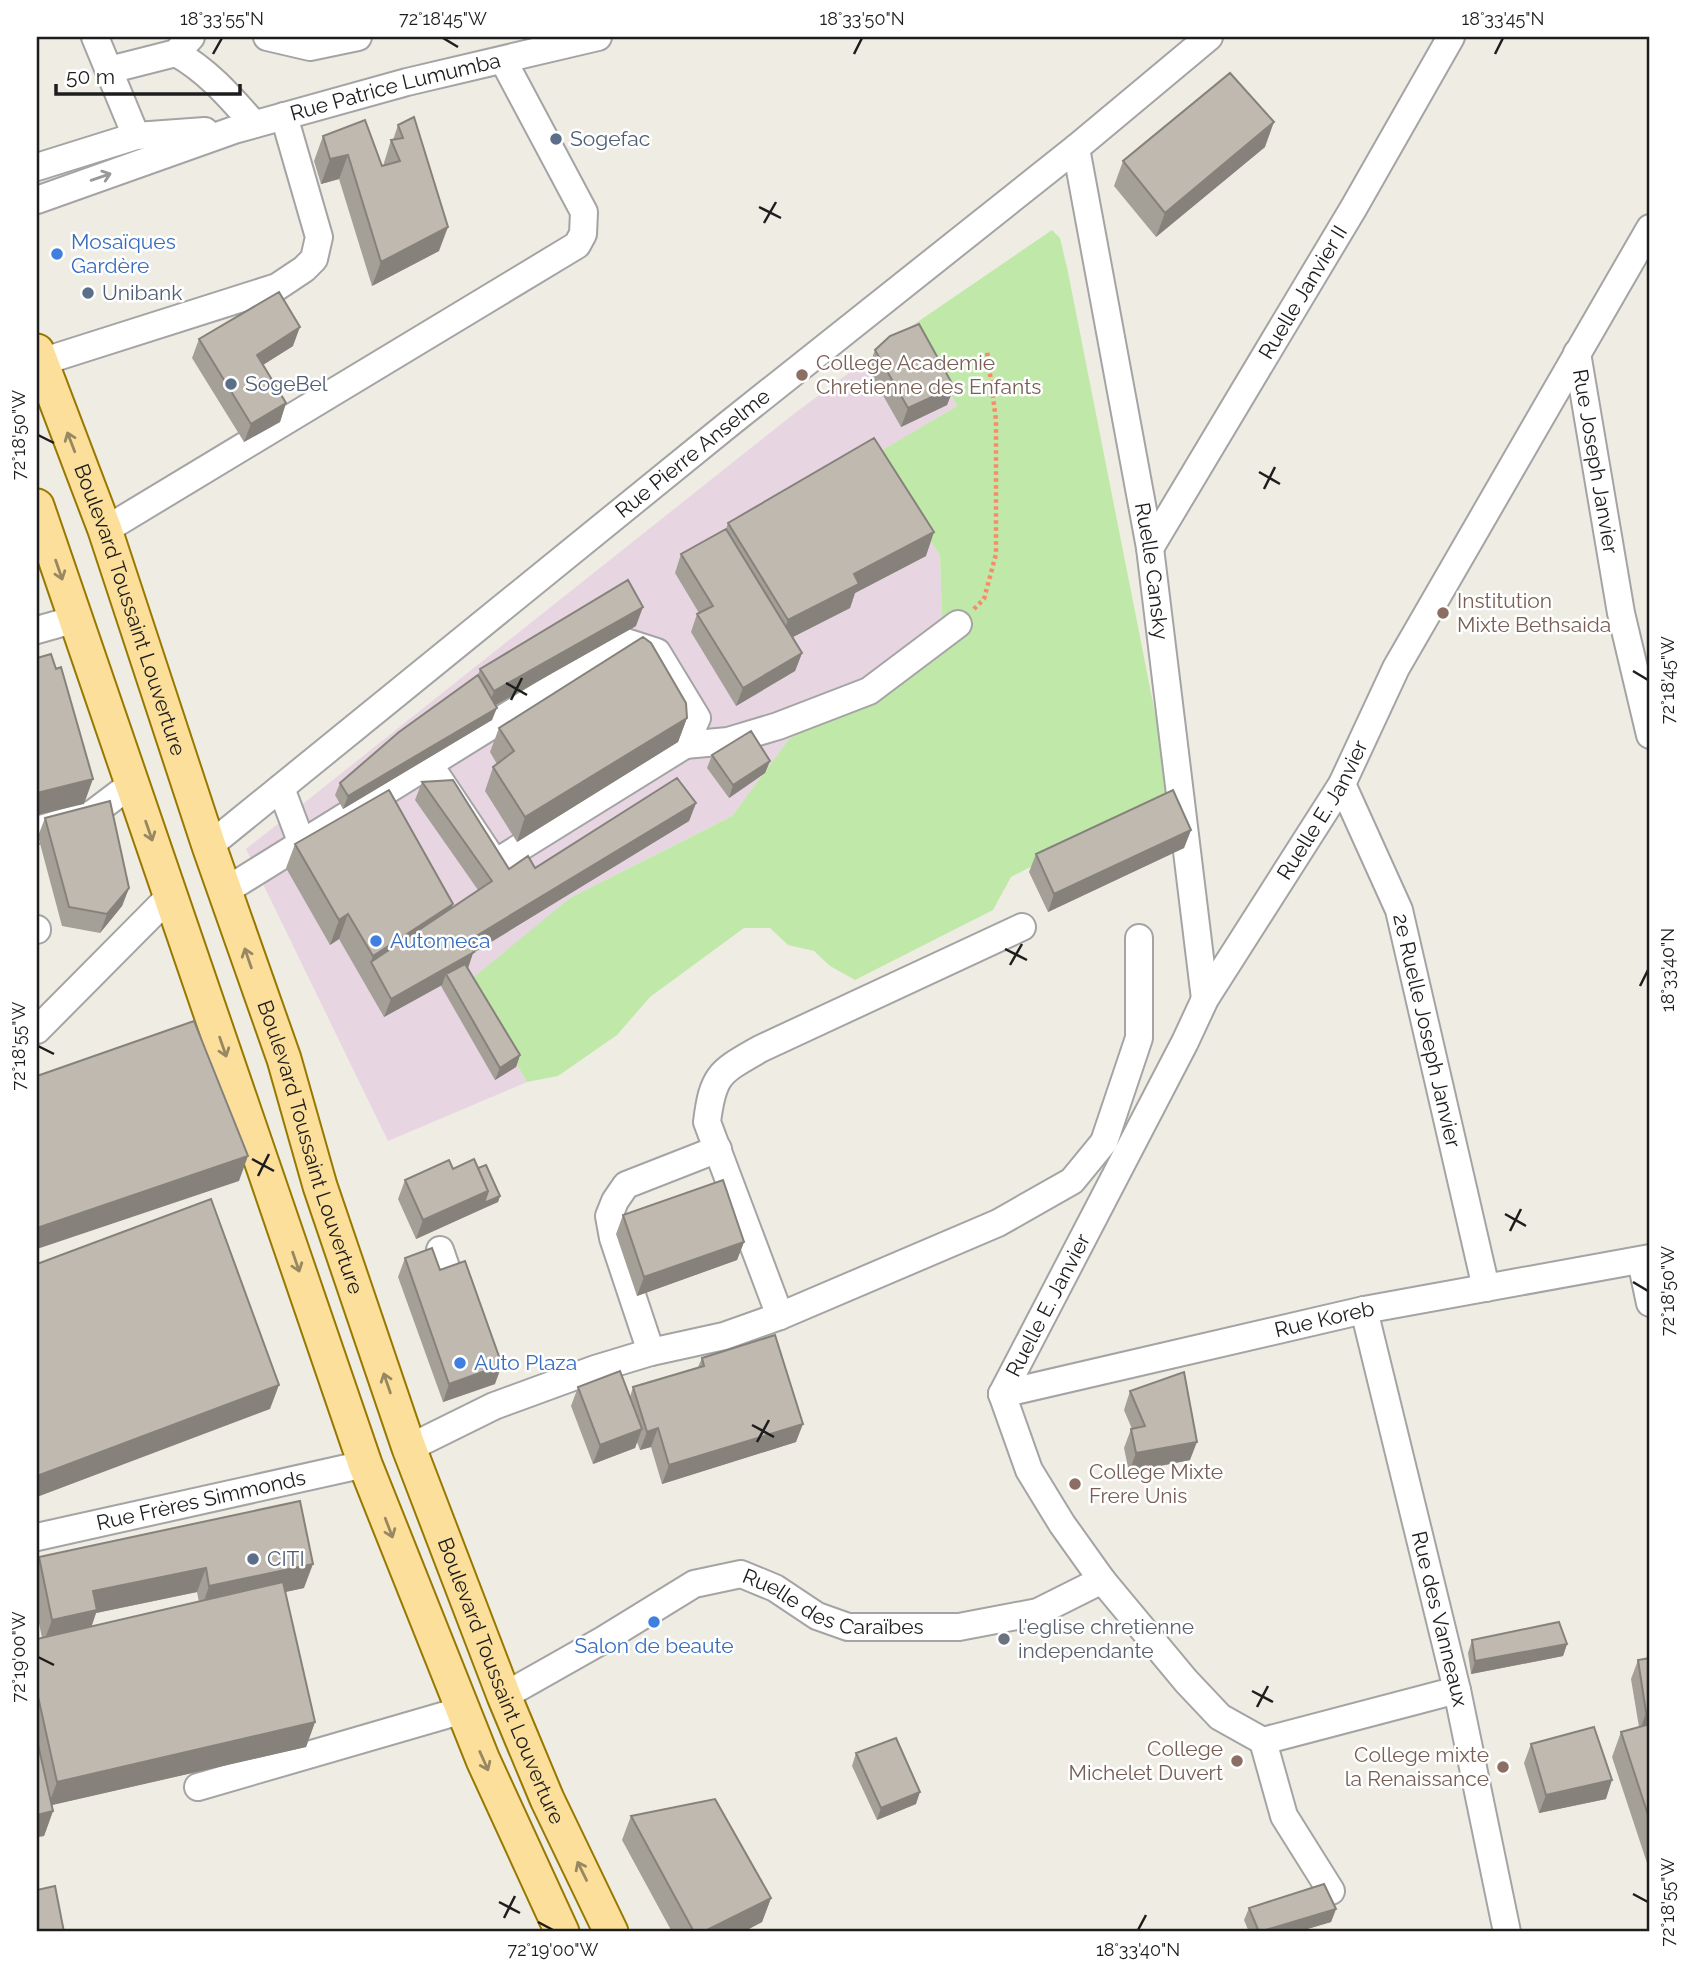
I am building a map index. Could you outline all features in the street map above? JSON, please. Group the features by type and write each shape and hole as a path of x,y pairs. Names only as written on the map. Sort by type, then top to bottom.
{"main road":[{"name":"Boulevard Toussaint Louverture","path":"39,356 105,530 209,846 284,1059 320,1186 410,1448 504,1696 547,1799 611,1932"},
{"name":"Boulevard Toussaint Louverture","path":"37,506 365,1464 483,1760 562,1932"},
{"path":"365,1464 410,1448"}],"street":[{"path":"95,37 136,136"},
{"path":"267,37 310,47 358,37"},
{"name":"Rue Patrice Lumumba","path":"37,200 244,127 509,51 598,37"},
{"name":"Rue Pierre Anselme","path":"209,846 719,432 1076,148 1209,37"},
{"name":"Ruelle Janvier II","path":"1150,548 1353,209 1451,37"},
{"path":"109,70 183,45 192,62 210,76 244,127"},
{"path":"105,530 577,245 583,234 584,212 509,51"},
{"path":"39,356 277,288 304,269 314,259 319,237 284,116"},
{"name":"Rue Patrice Lumumba","path":"37,167 136,136 244,127"},
{"name":"Ruelle Cansky","path":"1076,148 1150,548 1205,999"},
{"name":"Ruelle E. Janvier","path":"1002,1394 1205,999 1342,784 1395,668 1650,228"},
{"name":"Rue Joseph Janvier","path":"1577,353 1621,613 1650,735"},
{"path":"37,631 76,619"},
{"path":"429,764 495,863 685,745 728,741 778,726 869,691 958,624"},
{"path":"225,891 626,642 657,652 697,719 685,745"},
{"path":"37,830 92,814 133,783"},
{"name":"2e Ruelle Joseph Janvier","path":"1342,784 1399,910 1486,1288"},
{"path":"281,788 302,844"},
{"path":"37,1030 171,895"},
{"path":"780,1316 707,1122 711,1091 727,1069 760,1049 1021,927"},
{"path":"410,1448 494,1406 595,1369 651,1352 724,1335 780,1316 999,1223 1072,1181 1104,1142 1139,1038 1139,938"},
{"path":"651,1352 613,1238 609,1216 615,1200 626,1185 718,1149"},
{"path":"440,1250 467,1328"},
{"path":"1646,1259 1650,1303"},
{"name":"Rue Koreb","path":"1002,1394 1364,1310 1646,1259"},
{"name":"Rue des Vanneaux","path":"1364,1310 1457,1690 1507,1932"},
{"path":"485,1380 494,1406"},
{"path":"1002,1394 1029,1470 1062,1524 1102,1580 1186,1681 1220,1717 1263,1741 1457,1690"},
{"name":"Rue Frères Simmonds","path":"37,1537 365,1464"},
{"name":"Ruelle des Caraïbes","path":"504,1696 694,1584 741,1574 775,1588 817,1616 848,1627 959,1627 1038,1612 1102,1580"},
{"path":"198,1787 463,1710"},
{"path":"1263,1741 1284,1816 1331,1891"}],"path":[{"path":"958,624 984,599 996,554 996,420 987,351"}],"shaded area":[{"path":"916,323 957,406 871,458 940,555 943,654 789,739 732,816 570,898 468,985 527,1082 388,1141 246,849 795,413"}],"green space":[{"path":"1052,230 1060,238 1068,272 1171,794 1011,877 993,910 855,980 830,966 814,951 788,945 770,928 744,928 650,997 617,1035 558,1076 527,1082 468,984 474,977 570,898 732,816 789,739 943,654 940,555 871,457 957,406 916,323"}],"building":[{"path":"1230,73 1274,122 1165,213 1123,161"},
{"path":"414,117 448,227 381,262 348,155 330,159 323,136 365,120 382,166 400,161 391,140 403,138 398,125"},
{"path":"279,292 300,327 257,355 286,403 251,424 199,339"},
{"path":"919,324 954,387 908,408 875,350 890,336"},
{"path":"874,438 934,532 854,574 859,584 788,620 728,523"},
{"path":"726,529 802,653 743,688 697,614 713,606 681,554"},
{"path":"628,580 643,607 494,691 480,669"},
{"path":"643,637 651,643 686,703 687,718 525,817 493,767 514,751 499,728"},
{"path":"51,654 56,669 61,667 93,779 37,793 37,658"},
{"path":"478,675 497,708 348,796 340,783 399,732"},
{"path":"751,731 770,761 733,785 712,755"},
{"path":"677,778 696,803 468,941 474,952 391,999 371,962 492,881 422,782 453,780 509,869 528,856 535,868"},
{"path":"389,790 453,904 373,956 348,914 339,920 295,844"},
{"path":"1173,790 1191,830 1054,894 1036,854"},
{"path":"110,801 129,888 107,914 69,907 45,818"},
{"path":"465,964 520,1055 500,1068 446,974"},
{"path":"194,1021 248,1156 37,1228 37,1076"},
{"path":"474,1159 488,1191 423,1220 405,1180 449,1160 453,1169"},
{"path":"486,1165 500,1196 484,1203 488,1191 478,1168"},
{"path":"723,1180 744,1242 644,1277 623,1215"},
{"path":"211,1199 279,1385 37,1476 37,1264"},
{"path":"432,1248 440,1270 465,1261 502,1365 449,1384 405,1258"},
{"path":"775,1335 803,1424 669,1465 658,1428 647,1432 633,1387 704,1366 702,1358"},
{"path":"620,1371 642,1429 600,1445 578,1387"},
{"path":"1184,1372 1197,1442 1136,1453 1131,1429 1145,1426 1130,1391"},
{"path":"300,1501 313,1564 209,1586 206,1568 93,1591 97,1610 52,1620 39,1557"},
{"path":"283,1582 315,1722 57,1782 37,1692 37,1639"},
{"path":"1559,1622 1567,1644 1475,1661 1472,1640"},
{"path":"1650,1658 1650,1712 1646,1712 1638,1660"},
{"path":"1650,1724 1650,1821 1621,1732"},
{"path":"1594,1727 1612,1780 1546,1795 1531,1744"},
{"path":"896,1738 920,1792 881,1808 856,1753"},
{"path":"37,1740 53,1811 37,1815"},
{"path":"715,1799 771,1898 703,1932 694,1932 631,1816"},
{"path":"1324,1884 1336,1909 1259,1932 1249,1908"},
{"path":"55,1886 64,1932 37,1932 37,1890"}],"place":[{"name":"Sogefac","path":"556,139"},
{"name":"Mosaïques Gardère","path":"57,254"},
{"name":"Unibank","path":"88,293"},
{"name":"College Academie Chretienne des Enfants","path":"802,375"},
{"name":"SogeBel","path":"231,384"},
{"name":"Institution Mixte Bethsaida","path":"1443,613"},
{"name":"Automeca","path":"376,941"},
{"name":"Auto Plaza","path":"460,1363"},
{"name":"College Mixte Frere Unis","path":"1075,1484"},
{"name":"CITI","path":"253,1559"},
{"name":"Salon de beaute","path":"654,1622"},
{"name":"l'eglise chretienne independante","path":"1004,1639"},
{"name":"College Michelet Duvert","path":"1237,1761"},
{"name":"College mixte la Renaissance","path":"1503,1767"}]}
